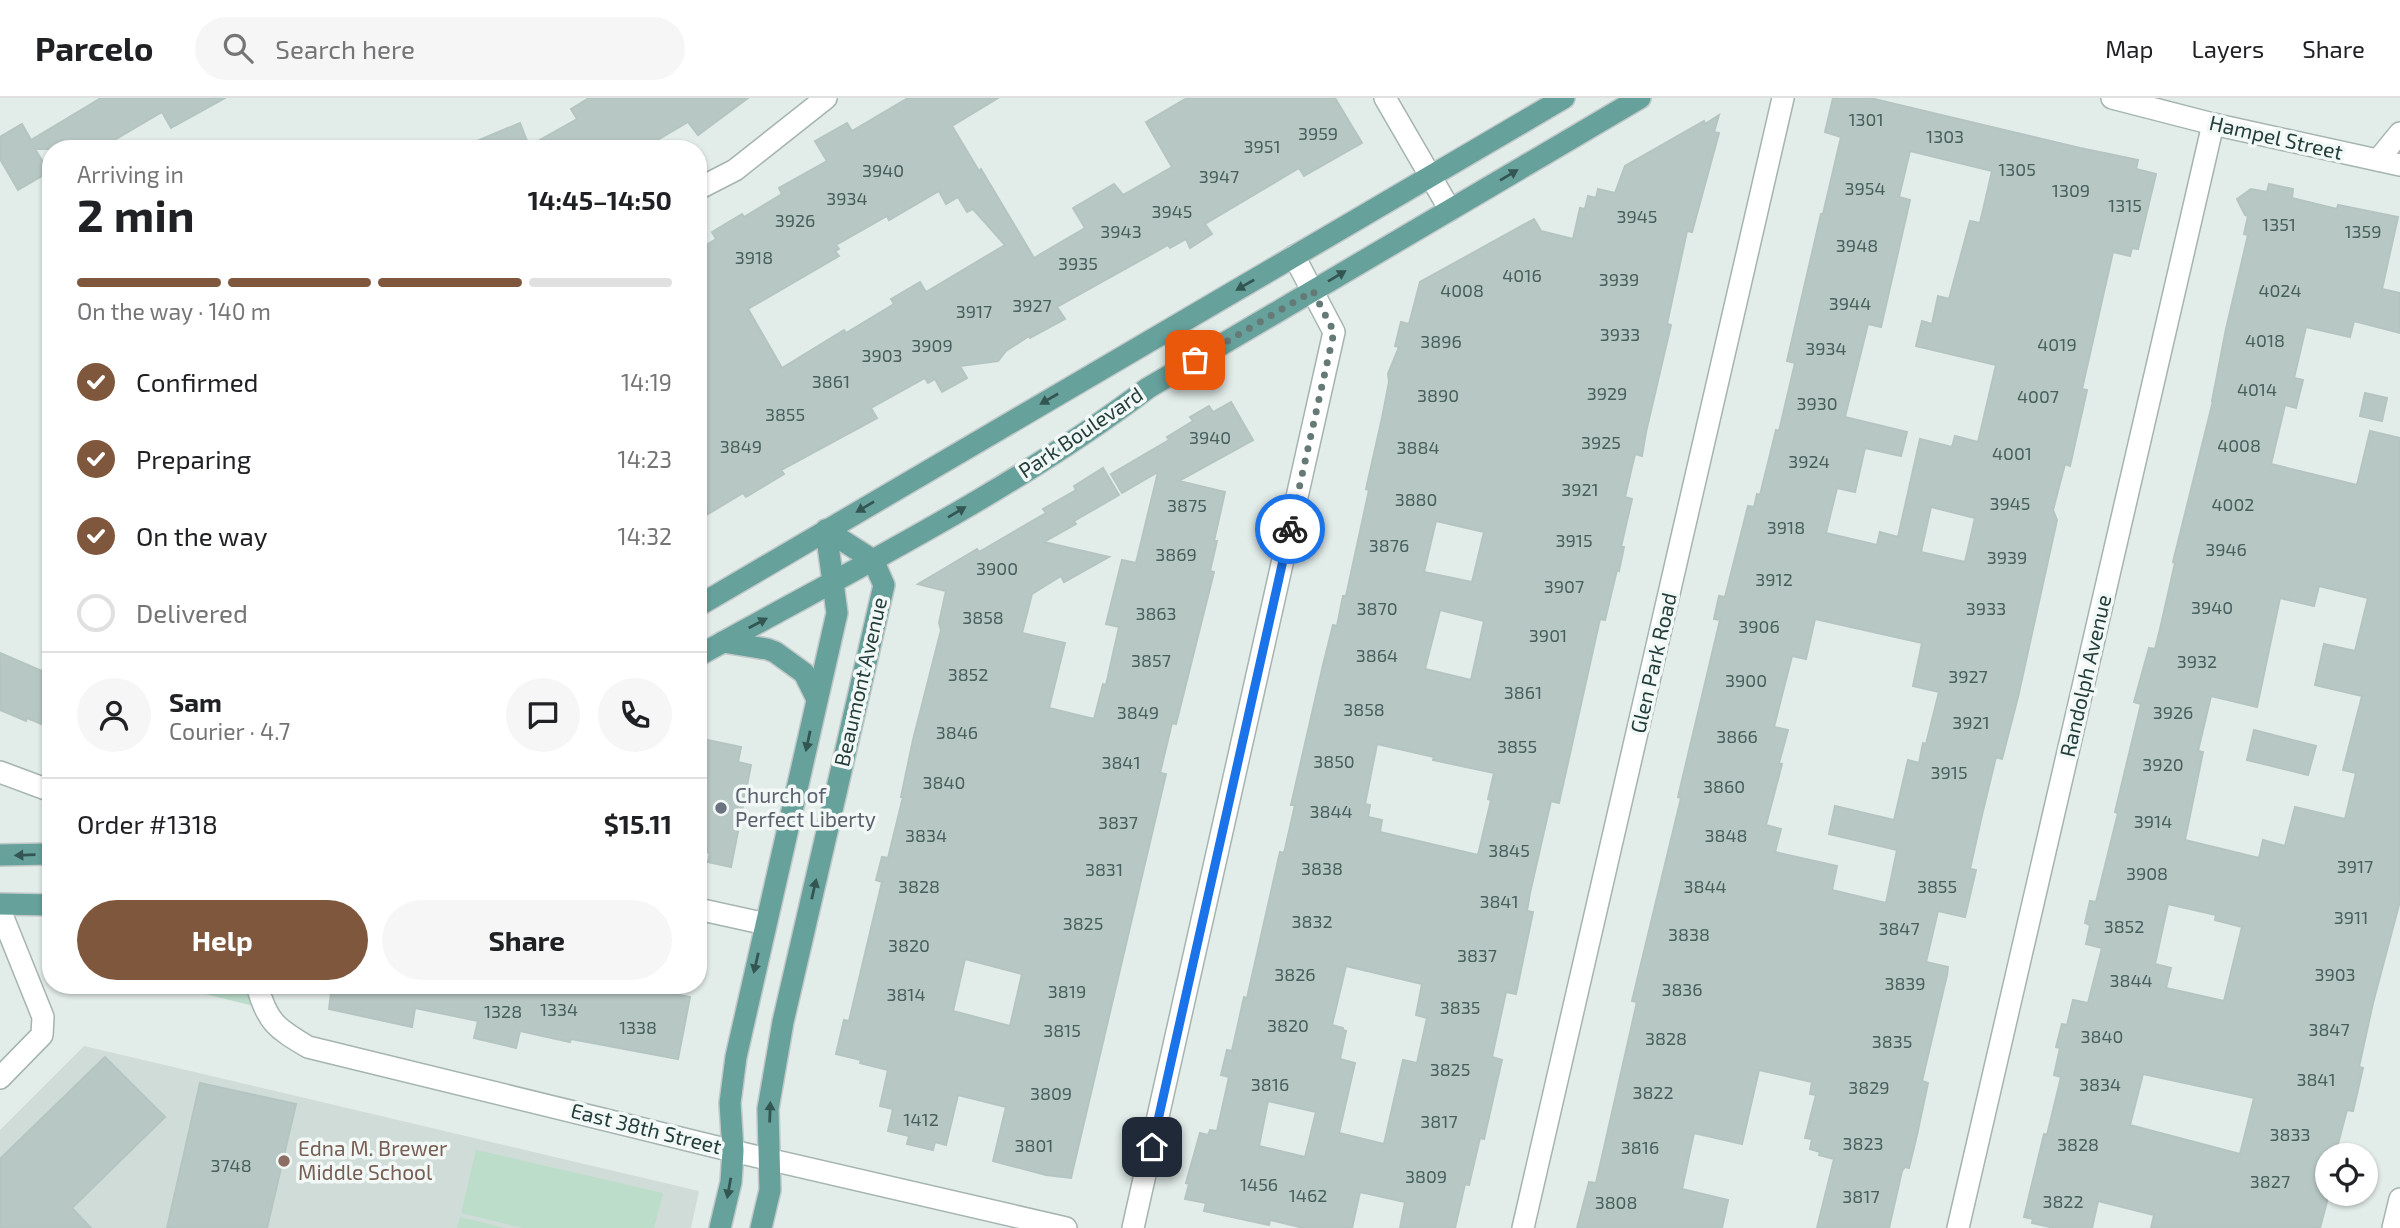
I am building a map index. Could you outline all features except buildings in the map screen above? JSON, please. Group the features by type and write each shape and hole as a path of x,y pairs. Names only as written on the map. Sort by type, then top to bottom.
{"main road":[{"name":"Park Boulevard","path":"707,601 1564,98"},
{"name":"Park Boulevard","path":"707,651 873,560 1082,437 1149,388 1640,98"},
{"path":"826,530 873,560"},
{"name":"Beaumont Avenue","path":"720,1228 730,1182 733,1151 730,1103 736,1057 838,613 826,530"},
{"name":"Beaumont Avenue","path":"761,1228 770,1190 768,1110 783,1022 884,585 873,560"},
{"path":"723,642 775,652 804,673 817,699"},
{"path":"0,855 42,854"},
{"path":"0,904 42,905"}],"street":[{"path":"707,185 735,170 826,98"},
{"path":"1385,98 1450,210"},
{"name":"Glen Park Road","path":"1523,1228 1783,98"},
{"name":"Hampel Street","path":"2112,98 2213,124 2400,165"},
{"name":"Randolph Avenue","path":"1958,1228 2213,124"},
{"path":"2378,160 2400,133"},
{"path":"1133,1228 1334,332 1294,256"},
{"path":"0,772 42,788"},
{"path":"0,910 43,1017 42,1035 0,1078"},
{"path":"707,911 766,924"},
{"name":"East 38th Street","path":"259,994 263,1007 278,1029 308,1047 733,1151 1066,1228"},
{"path":"2393,1228 2400,1199"}],"shaded area":[{"name":"Edna M. Brewer Middle School","path":"84,1046 699,1191 691,1228 0,1228 0,1130"}],"green space":[{"path":"205,994 254,994 258,1007"},
{"path":"476,1150 663,1193 654,1228 523,1228 461,1213"},
{"path":"460,1217 505,1228 457,1228"}],"way so far":[{"path":"1195,360 1313,291 1334,332 1290,529"}],"place":[{"name":"Church of Perfect Liberty","path":"721,808"},
{"name":"Edna M. Brewer Middle School","path":"284,1161"}],"route":[{"path":"1152,1147 1290,529"}]}
